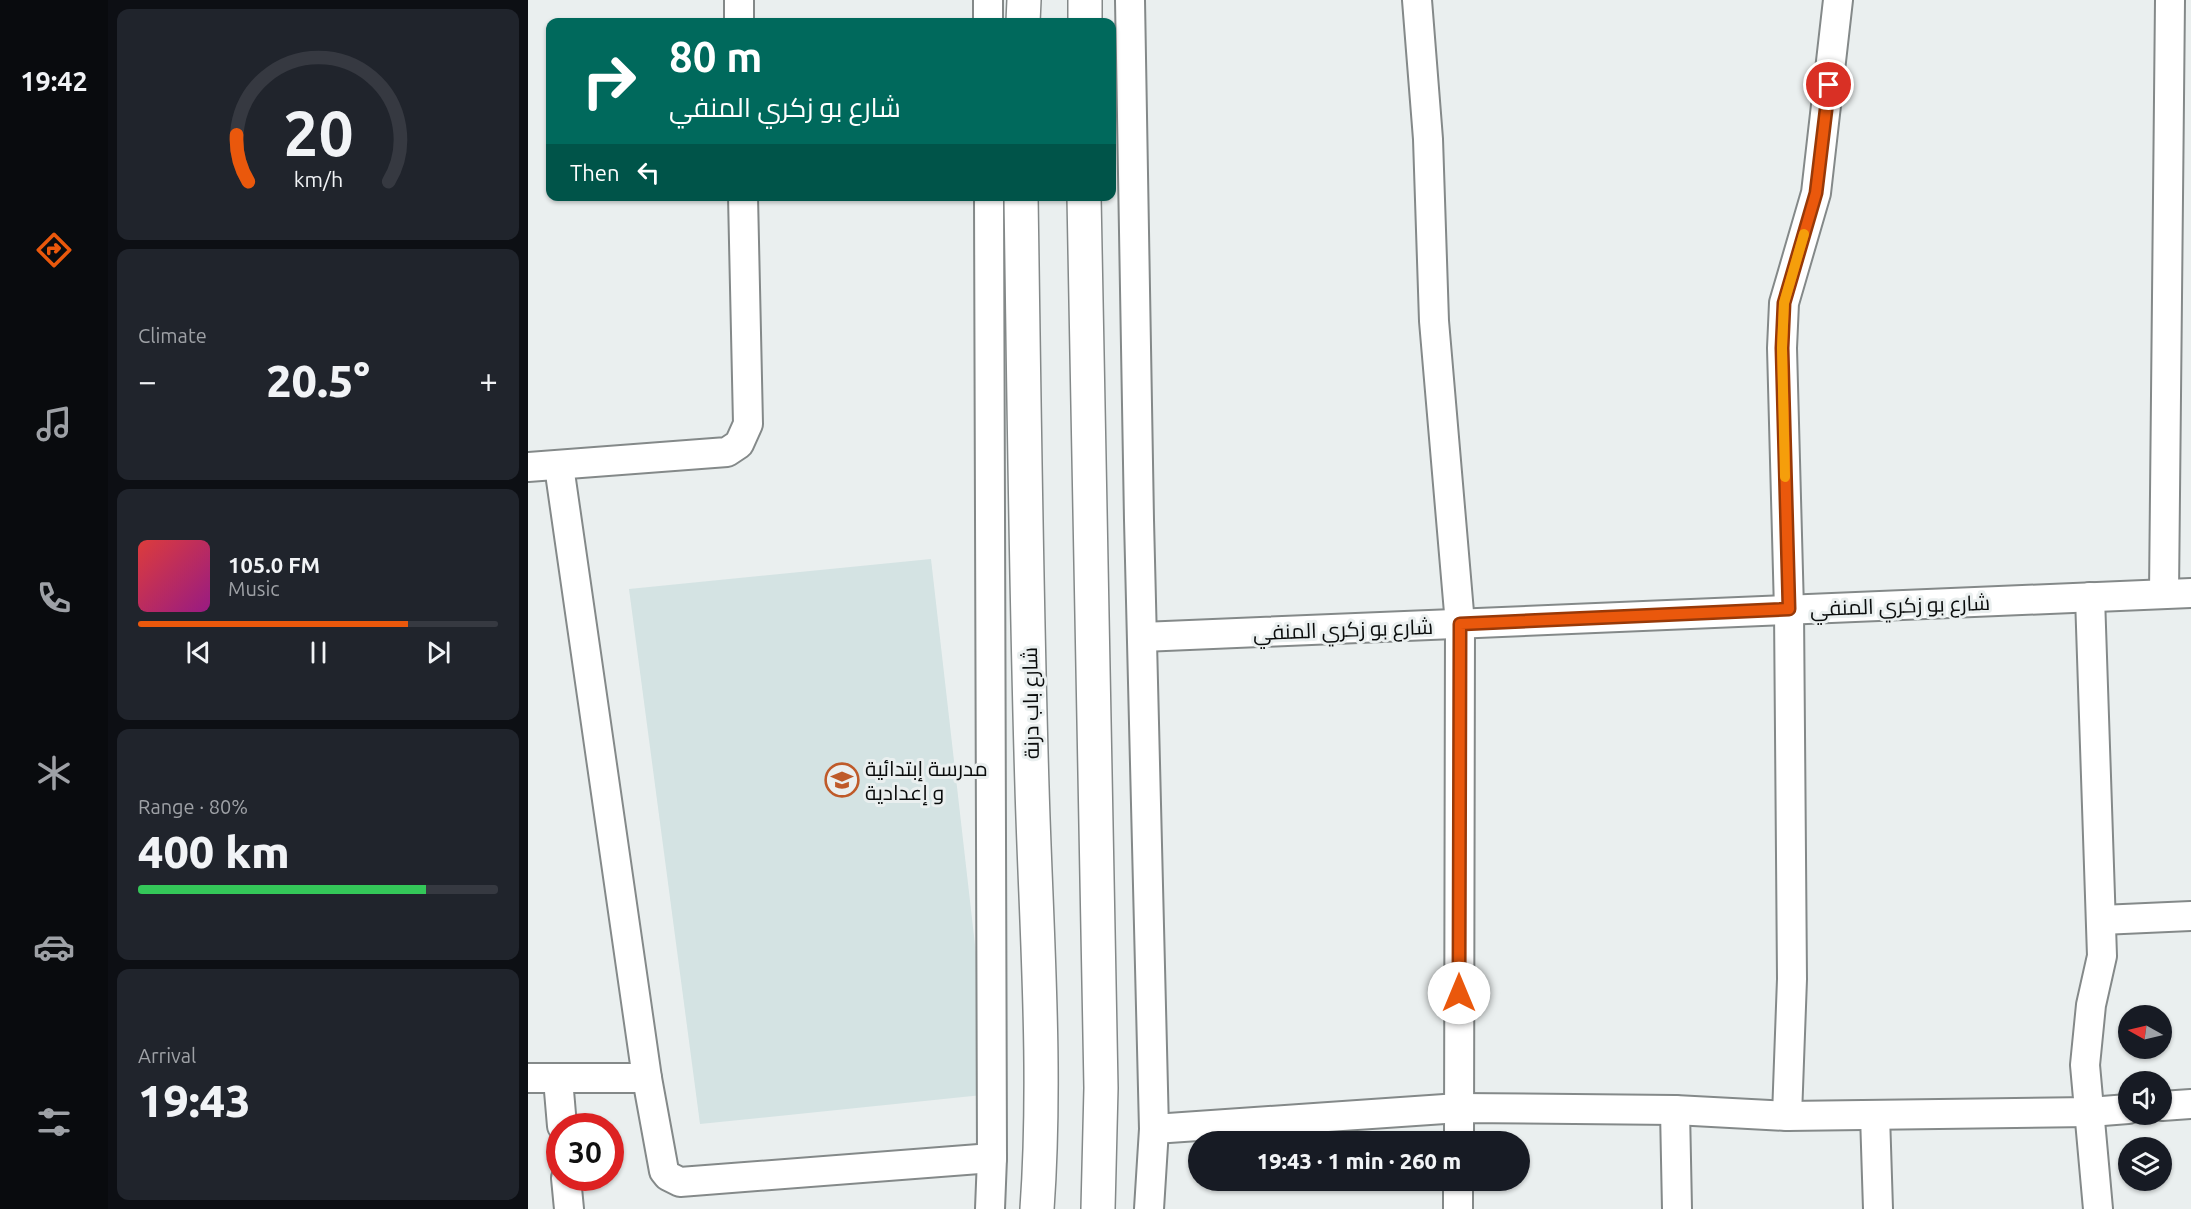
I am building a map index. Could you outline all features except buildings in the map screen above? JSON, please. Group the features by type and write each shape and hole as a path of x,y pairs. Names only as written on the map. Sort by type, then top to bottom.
{"main road":[{"path":"1023,18 1024,0"},
{"path":"1085,0 1085,18"},
{"name":"شارع باب درنة","path":"1021,201 1032,785 1039,1014 1040,1165 1037,1209"},
{"path":"1084,201 1101,1088 1098,1209"}],"street":[{"path":"739,0 739,18"},
{"path":"988,0 988,18"},
{"path":"1130,0 1154,1129 1149,1209"},
{"path":"1417,0 1428,139 1434,321 1460,624 1459,1131"},
{"path":"1787,1116 1792,979 1789,609 1782,348 1784,303 1816,193 1838,0"},
{"path":"2170,0 2178,593"},
{"path":"528,467 727,452 738,444 748,424 743,201"},
{"path":"989,201 992,1158 990,1209"},
{"path":"559,466 647,1078 664,1171 673,1180 680,1182 992,1158"},
{"name":"شارع بو زكري المنفي","path":"1142,637 2178,593"},
{"path":"2090,597 2102,956 2091,1005 2085,1065 2098,1209"},
{"path":"2101,920 2191,916"},
{"path":"528,1078 647,1078"},
{"path":"558,1079 561,1113"},
{"path":"2172,1105 2191,1104"},
{"path":"1154,1129 1459,1108 1675,1110 1787,1116 2118,1110"},
{"path":"1675,1110 1677,1209"},
{"path":"1875,1115 1878,1209"},
{"path":"567,1191 569,1209"},
{"path":"1458,1191 1458,1209"}],"shaded area":[{"path":"931,559 992,1094 700,1124 629,589"}],"slow traffic":[{"path":"1785,477 1782,348 1784,303 1804,234"}],"place":[{"name":"مدرسة إبتدائية و إعدادية","path":"842,780"}],"route":[{"path":"1459,993 1460,624 1789,609 1782,348 1784,303 1816,193 1829,85"}]}
